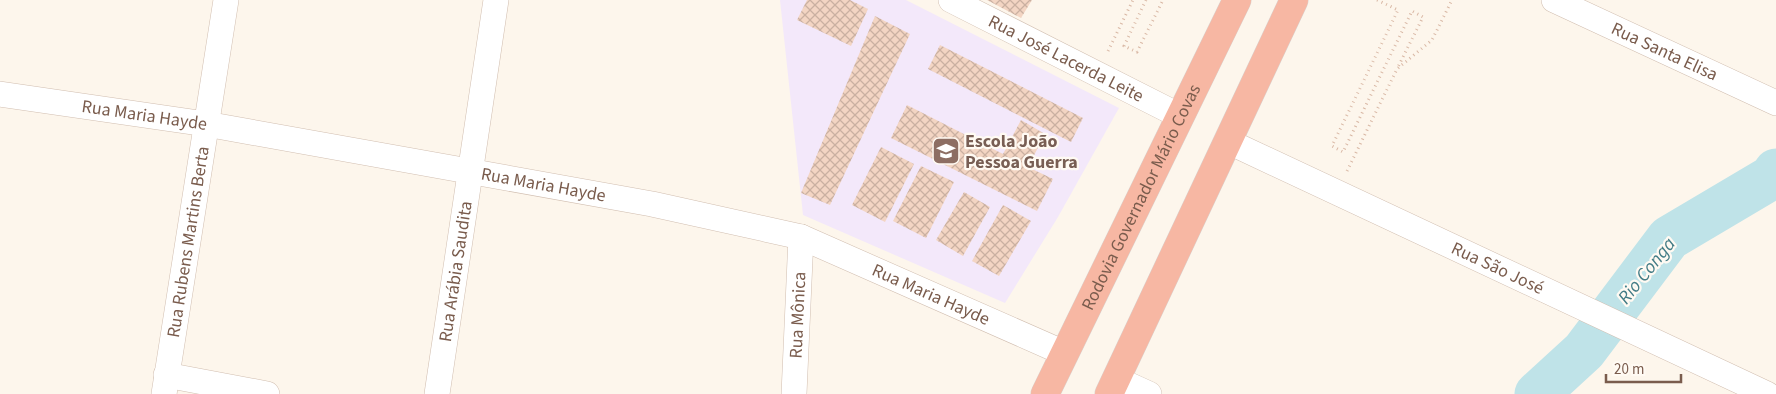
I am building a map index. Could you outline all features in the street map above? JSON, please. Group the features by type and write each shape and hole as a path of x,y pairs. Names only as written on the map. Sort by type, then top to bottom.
{"highway":[{"name":"Rodovia Governador Mário Covas","path":"1045,394 1237,0"},
{"path":"1113,386 1294,0"}],"street":[{"name":"Rua Rubens Martins Berta","path":"165,385 226,0"},
{"name":"Rua Arábia Saudita","path":"437,394 496,0"},
{"name":"Rua José Lacerda Leite","path":"951,0 1097,76 1180,116"},
{"name":"Rua Santa Elisa","path":"1554,0 1776,103"},
{"name":"Rua Maria Hayde","path":"0,94 206,124 652,204 801,237 1064,353"},
{"name":"Rua São José","path":"1227,141 1336,194 1767,394"},
{"name":"Rua Mônica","path":"794,394 801,237"},
{"path":"165,385 267,394"},
{"path":"1113,386 1149,394"}],"path":[{"path":"1097,76 1133,0"},
{"path":"1146,0 1124,46 1137,52 1163,0"},
{"path":"1336,194 1423,17 1412,11 1343,152 1332,146 1398,10 1378,0"},
{"path":"1398,69 1432,40 1452,0"}],"shaded area":[{"name":"Escola João Pessoa Guerra","path":"780,0 906,0 1119,108 1058,217 1005,303 803,215"}],"building":[{"path":"807,0 850,0 868,9 851,46 797,20"},
{"path":"987,0 1032,0 1021,18"},
{"path":"875,16 910,34 830,205 801,193"},
{"path":"940,45 1083,118 1071,142 928,69"},
{"path":"907,105 1003,154 1021,120 1045,134 1028,167 1053,179 1037,211 891,138"},
{"path":"881,147 914,164 885,222 852,205"},
{"path":"921,166 954,182 926,238 893,221"},
{"path":"964,192 990,207 963,256 936,240"},
{"path":"1003,205 1031,221 999,276 972,261"}],"waterway":[{"name":"Rio Conga","path":"1537,394 1584,351 1669,238 1772,177 1776,171"}],"place":[{"name":"Escola João Pessoa Guerra","path":"946,151"}]}
